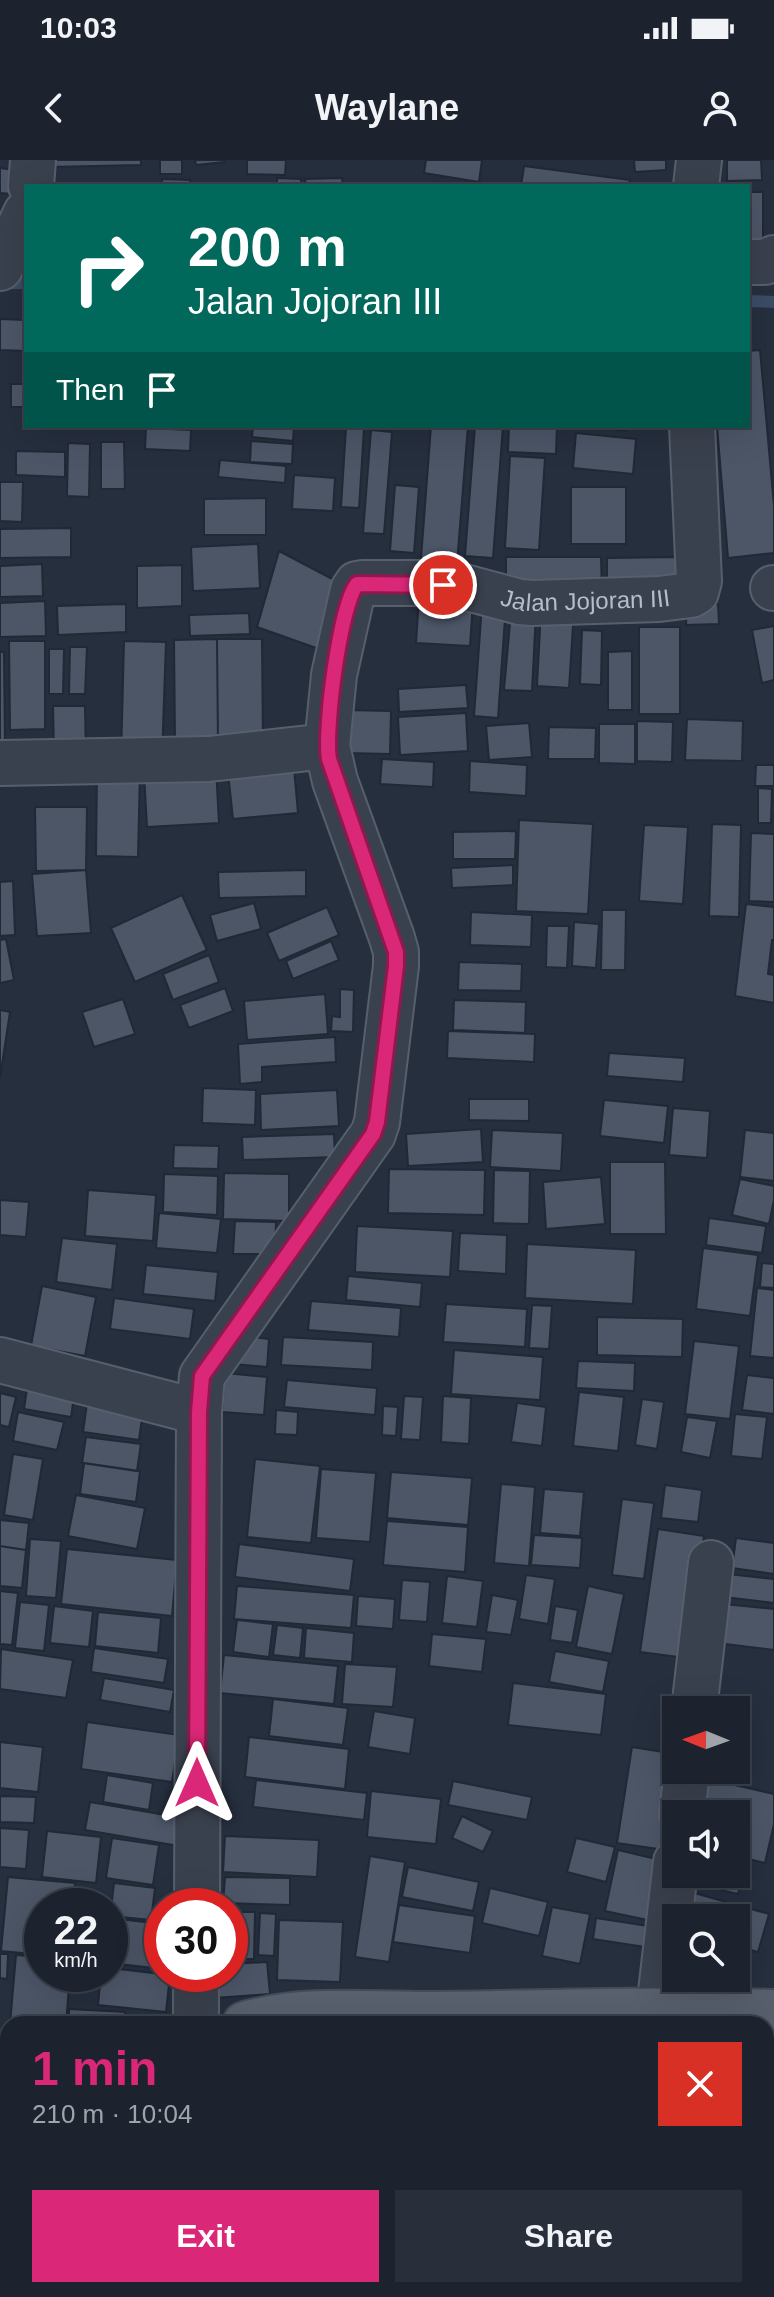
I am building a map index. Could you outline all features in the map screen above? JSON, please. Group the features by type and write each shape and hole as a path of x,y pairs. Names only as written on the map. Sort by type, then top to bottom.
{"main road":[{"path":"291,2016 314,2012 425,2014 659,2009 774,2012"}],"street":[{"path":"31,184 33,160"},
{"path":"696,184 699,160"},
{"path":"750,262 765,262 774,258"},
{"name":"Jalan Jojoran III","path":"197,1888 201,1381 205,1369 368,1144 377,1122 396,966 396,952 335,781 327,746 334,675 353,590 357,584 422,583 464,587 532,603 691,595 696,592 699,581 692,428"},
{"path":"0,763 194,760 327,746"},
{"path":"0,1360 199,1412"},
{"path":"696,1696 711,1563"},
{"path":"659,2009 673,1888"},
{"path":"196,1992 196,2016"}],"building":[{"path":"49,160 141,160 141,165 49,167"},
{"path":"160,160 182,160 182,174 160,174"},
{"path":"195,160 225,160 225,162 196,165"},
{"path":"247,160 286,160 285,175 247,174"},
{"path":"426,160 482,160 479,182 424,173"},
{"path":"634,160 666,160 666,170 635,172"},
{"path":"727,160 761,160 762,180 727,181"},
{"path":"524,166 630,180 629,184 521,184"},
{"path":"0,168 14,170 12,194 0,193"},
{"path":"277,178 301,179 301,184 277,184"},
{"path":"342,178 343,184 306,184 305,179"},
{"path":"162,179 190,180 190,184 162,184"},
{"path":"105,183 154,183 154,184"},
{"path":"750,192 763,192 763,254 750,254"},
{"path":"0,319 24,320 24,351 0,350"},
{"path":"760,350 774,506 774,553 728,558 717,428 750,428 750,351"},
{"path":"11,384 24,384 24,407 11,407"},
{"path":"146,428 191,430 190,451 145,449"},
{"path":"253,428 294,428 293,441 252,437"},
{"path":"346,428 364,429 359,508 341,507"},
{"path":"431,428 468,428 456,576 420,572"},
{"path":"475,428 503,428 493,558 465,556"},
{"path":"509,428 557,428 556,454 508,452"},
{"path":"599,428 628,428 627,431"},
{"path":"371,430 392,432 384,534 363,533"},
{"path":"576,433 636,439 633,474 573,468"},
{"path":"251,441 293,444 292,464 250,462"},
{"path":"101,442 124,442 125,489 101,489"},
{"path":"68,443 90,444 89,497 67,496"},
{"path":"16,451 65,452 65,477 16,475"},
{"path":"510,456 545,458 539,550 505,548"},
{"path":"220,460 286,466 285,483 218,477"},
{"path":"294,475 335,478 333,511 292,509"},
{"path":"0,482 23,482 22,522 0,521"},
{"path":"395,485 419,487 414,553 390,551"},
{"path":"571,487 626,487 626,544 571,544"},
{"path":"266,498 266,535 204,535 204,499"},
{"path":"71,528 71,557 0,558 0,529"},
{"path":"258,544 260,588 193,591 191,547"},
{"path":"279,551 340,583 319,649 257,627"},
{"path":"506,557 601,557 602,592 506,593"},
{"path":"676,557 676,589 607,589 607,558"},
{"path":"42,564 43,596 0,597 0,566"},
{"path":"182,565 182,606 137,608 137,566"},
{"path":"419,598 473,601 470,646 416,643"},
{"path":"45,601 46,636 0,637 0,603"},
{"path":"126,604 126,632 58,635 57,606"},
{"path":"506,604 498,718 474,716 482,605"},
{"path":"718,604 719,624 686,625 687,605"},
{"path":"541,609 574,611 569,688 537,686"},
{"path":"511,612 536,612 532,691 504,690"},
{"path":"249,613 250,634 190,636 189,615"},
{"path":"774,626 774,680 762,683 752,630"},
{"path":"639,627 680,627 680,714 639,714"},
{"path":"582,630 602,631 601,685 580,684"},
{"path":"217,639 262,639 263,743 218,743"},
{"path":"217,639 218,743 175,744 174,640"},
{"path":"9,641 45,641 45,729 10,730"},
{"path":"124,641 166,642 162,758 121,757"},
{"path":"70,647 87,647 85,694 69,694"},
{"path":"49,649 64,649 63,694 49,694"},
{"path":"632,651 632,710 608,710 608,652"},
{"path":"0,652 4,652 5,746 0,746"},
{"path":"466,685 468,708 399,712 398,689"},
{"path":"53,706 85,706 86,755 54,755"},
{"path":"346,710 391,711 390,754 345,753"},
{"path":"466,713 468,751 400,755 398,717"},
{"path":"687,719 743,721 742,761 685,760"},
{"path":"637,721 673,722 672,762 637,761"},
{"path":"529,723 532,757 489,760 486,726"},
{"path":"599,724 635,724 635,764 599,763"},
{"path":"549,727 596,728 595,759 548,759"},
{"path":"293,757 298,813 233,819 227,763"},
{"path":"382,759 434,762 433,787 380,784"},
{"path":"470,761 527,765 526,796 469,792"},
{"path":"756,765 774,765 774,786 755,786"},
{"path":"216,768 219,823 147,827 144,773"},
{"path":"97,769 140,769 138,857 96,856"},
{"path":"758,788 772,789 771,823 758,823"},
{"path":"35,807 87,807 86,870 36,871"},
{"path":"519,820 593,824 588,914 516,911"},
{"path":"712,824 741,825 739,917 709,916"},
{"path":"644,825 688,827 683,904 639,901"},
{"path":"516,831 515,859 453,859 453,832"},
{"path":"751,833 774,834 774,902 749,901"},
{"path":"513,865 513,885 452,888 451,868"},
{"path":"86,870 91,933 37,936 32,874"},
{"path":"306,870 306,896 219,898 218,872"},
{"path":"13,881 15,935 0,936 0,882"},
{"path":"182,895 207,950 135,982 111,928"},
{"path":"254,903 261,929 217,941 210,915"},
{"path":"746,904 774,907 774,940 768,974 774,975 774,1003 735,996"},
{"path":"327,907 339,935 279,961 267,933"},
{"path":"602,910 626,910 625,970 601,970"},
{"path":"471,912 532,915 531,947 470,945"},
{"path":"574,922 599,924 596,968 572,966"},
{"path":"547,926 569,926 567,968 546,967"},
{"path":"6,939 14,980 0,983 0,940"},
{"path":"331,941 339,960 293,979 286,961"},
{"path":"209,955 219,982 173,1000 163,974"},
{"path":"459,962 522,964 521,991 458,990"},
{"path":"225,988 233,1011 189,1028 180,1005"},
{"path":"340,989 354,990 353,1032 331,1031 332,1016 340,1017"},
{"path":"325,994 328,1034 247,1040 244,1001"},
{"path":"123,999 135,1034 94,1047 82,1012"},
{"path":"454,1000 526,1002 525,1033 453,1030"},
{"path":"0,1010 10,1012 0,1078"},
{"path":"448,1031 535,1034 534,1062 447,1058"},
{"path":"335,1037 336,1062 262,1067 262,1082 240,1084 238,1044"},
{"path":"609,1053 685,1058 683,1082 607,1076"},
{"path":"203,1088 256,1090 255,1125 202,1123"},
{"path":"337,1090 339,1126 261,1130 260,1094"},
{"path":"469,1099 529,1099 529,1121 469,1120"},
{"path":"604,1100 668,1106 664,1143 600,1136"},
{"path":"673,1108 710,1111 707,1158 669,1155"},
{"path":"481,1129 483,1162 408,1166 406,1134"},
{"path":"492,1130 563,1133 561,1171 490,1167"},
{"path":"745,1130 774,1133 774,1181 740,1177"},
{"path":"334,1134 335,1157 243,1160 242,1137"},
{"path":"174,1145 219,1146 218,1169 173,1168"},
{"path":"610,1162 665,1162 666,1234 610,1234"},
{"path":"389,1169 485,1170 484,1215 388,1213"},
{"path":"494,1170 530,1171 529,1224 493,1223"},
{"path":"224,1173 289,1174 289,1221 223,1219"},
{"path":"164,1174 218,1176 217,1215 163,1212"},
{"path":"601,1177 605,1224 546,1229 543,1182"},
{"path":"740,1179 774,1186 769,1224 732,1215"},
{"path":"88,1190 156,1195 153,1241 85,1236"},
{"path":"0,1200 29,1202 26,1237 0,1235"},
{"path":"159,1213 221,1219 217,1253 156,1248"},
{"path":"709,1218 766,1226 762,1253 706,1245"},
{"path":"235,1221 276,1222 275,1254 233,1254"},
{"path":"357,1226 453,1231 450,1277 355,1272"},
{"path":"460,1233 507,1235 506,1274 458,1271"},
{"path":"62,1238 117,1244 112,1290 56,1282"},
{"path":"527,1244 636,1250 633,1304 525,1298"},
{"path":"703,1248 758,1255 750,1316 696,1309"},
{"path":"762,1263 774,1264 774,1288 760,1287"},
{"path":"146,1265 218,1272 215,1301 143,1294"},
{"path":"348,1276 422,1283 420,1307 346,1300"},
{"path":"42,1286 96,1297 85,1356 31,1346"},
{"path":"757,1288 774,1290 774,1358 750,1356"},
{"path":"114,1298 194,1309 190,1339 110,1329"},
{"path":"311,1301 401,1308 399,1337 308,1330"},
{"path":"446,1304 527,1309 525,1347 443,1342"},
{"path":"532,1305 552,1306 549,1349 529,1348"},
{"path":"597,1317 683,1319 682,1357 597,1355"},
{"path":"235,1335 269,1339 267,1367 233,1364"},
{"path":"283,1337 373,1342 372,1370 281,1365"},
{"path":"694,1341 739,1346 730,1419 685,1414"},
{"path":"454,1350 543,1357 540,1400 451,1394"},
{"path":"578,1361 635,1363 634,1391 576,1388"},
{"path":"225,1373 267,1377 264,1415 222,1412"},
{"path":"747,1375 774,1378 774,1414 742,1410"},
{"path":"287,1380 377,1388 375,1415 284,1407"},
{"path":"28,1382 75,1390 71,1417 24,1409"},
{"path":"579,1392 624,1397 618,1451 573,1446"},
{"path":"0,1393 16,1397 9,1427 0,1425"},
{"path":"88,1396 144,1404 139,1440 83,1432"},
{"path":"404,1396 423,1397 420,1440 401,1439"},
{"path":"443,1396 471,1398 469,1444 441,1442"},
{"path":"642,1399 664,1402 657,1449 635,1445"},
{"path":"517,1403 546,1407 542,1446 511,1442"},
{"path":"383,1406 398,1407 396,1436 382,1435"},
{"path":"276,1410 298,1412 297,1435 275,1434"},
{"path":"18,1412 64,1422 57,1450 13,1441"},
{"path":"735,1414 767,1417 762,1459 731,1456"},
{"path":"687,1417 717,1421 710,1458 681,1452"},
{"path":"86,1437 141,1444 137,1471 82,1463"},
{"path":"13,1454 43,1459 33,1520 4,1515"},
{"path":"255,1459 320,1466 311,1543 247,1537"},
{"path":"84,1463 140,1471 136,1502 80,1494"},
{"path":"321,1469 376,1473 370,1542 316,1538"},
{"path":"391,1472 472,1478 468,1525 387,1518"},
{"path":"501,1484 535,1487 529,1566 494,1563"},
{"path":"665,1485 702,1490 698,1522 661,1518"},
{"path":"544,1489 584,1492 580,1536 540,1533"},
{"path":"76,1495 145,1508 137,1549 68,1536"},
{"path":"622,1499 654,1503 644,1579 612,1575"},
{"path":"0,1520 29,1523 26,1550 0,1546"},
{"path":"387,1521 468,1527 465,1572 383,1565"},
{"path":"658,1529 704,1536 686,1658 640,1652"},
{"path":"534,1535 582,1538 580,1568 531,1565"},
{"path":"736,1538 774,1543 774,1574 732,1568"},
{"path":"30,1539 61,1541 56,1598 26,1596"},
{"path":"239,1544 354,1559 350,1591 235,1577"},
{"path":"0,1546 26,1550 22,1588 0,1586"},
{"path":"67,1549 177,1560 172,1616 61,1604"},
{"path":"719,1573 774,1579 774,1603 716,1596"},
{"path":"526,1575 555,1579 548,1624 519,1619"},
{"path":"447,1576 483,1581 477,1627 442,1623"},
{"path":"402,1580 430,1582 427,1622 399,1620"},
{"path":"237,1586 354,1595 351,1628 234,1619"},
{"path":"588,1586 624,1594 612,1654 576,1647"},
{"path":"0,1591 18,1593 12,1645 0,1644"},
{"path":"492,1595 518,1600 511,1635 486,1632"},
{"path":"358,1596 395,1599 393,1629 356,1626"},
{"path":"20,1602 49,1605 44,1651 15,1648"},
{"path":"713,1603 774,1609 774,1650 709,1642"},
{"path":"54,1606 93,1611 89,1647 50,1643"},
{"path":"555,1606 578,1610 572,1643 550,1640"},
{"path":"98,1612 161,1618 158,1653 95,1646"},
{"path":"237,1620 273,1624 269,1657 233,1652"},
{"path":"277,1625 303,1628 300,1658 273,1655"},
{"path":"306,1628 354,1633 352,1662 304,1658"},
{"path":"432,1634 486,1639 482,1672 429,1666"},
{"path":"94,1648 168,1659 164,1683 91,1672"},
{"path":"1,1649 73,1660 66,1698 0,1689"},
{"path":"555,1651 609,1661 603,1692 549,1682"},
{"path":"224,1655 338,1666 334,1704 220,1693"},
{"path":"345,1664 397,1667 393,1707 342,1704"},
{"path":"104,1678 174,1690 170,1712 100,1700"},
{"path":"513,1683 606,1694 601,1735 508,1725"},
{"path":"273,1699 348,1708 343,1745 269,1736"},
{"path":"374,1711 415,1718 410,1754 368,1747"},
{"path":"87,1722 179,1735 172,1782 81,1769"},
{"path":"249,1737 349,1749 345,1789 245,1777"},
{"path":"0,1742 43,1747 38,1792 0,1788"},
{"path":"632,1747 662,1752 662,1784 676,1784 673,1800 662,1800 662,1850 617,1843"},
{"path":"107,1775 153,1783 149,1810 103,1802"},
{"path":"256,1780 367,1793 364,1820 253,1807"},
{"path":"453,1781 532,1797 527,1820 448,1805"},
{"path":"693,1784 730,1784 774,1794 774,1824 765,1863 750,1859 750,1800 689,1800"},
{"path":"371,1791 441,1799 436,1844 367,1837"},
{"path":"0,1796 36,1797 34,1823 0,1822"},
{"path":"90,1802 183,1818 179,1846 85,1830"},
{"path":"462,1816 493,1831 483,1852 452,1838"},
{"path":"0,1828 29,1830 26,1869 0,1867"},
{"path":"47,1831 101,1837 96,1883 42,1877"},
{"path":"225,1836 319,1840 317,1877 223,1872"},
{"path":"112,1838 159,1845 153,1885 106,1878"},
{"path":"576,1838 615,1847 606,1882 567,1872"},
{"path":"618,1850 662,1860 664,1888 657,1922 605,1911"},
{"path":"370,1856 405,1862 389,1962 355,1957"},
{"path":"408,1867 479,1882 473,1911 402,1897"},
{"path":"8,1877 75,1883 75,1888 24,1888 24,1953 1,1951"},
{"path":"225,1877 290,1878 290,1905 248,1904 248,1888 224,1888"},
{"path":"114,1883 155,1888 144,1888 144,1919 128,1918 128,1888 113,1888"},
{"path":"490,1888 548,1902 539,1936 482,1923"},
{"path":"712,1888 739,1888 738,1894"},
{"path":"684,1890 734,1904 680,1904"},
{"path":"399,1905 475,1916 470,1953 393,1942"},
{"path":"552,1907 590,1914 580,1964 542,1956"},
{"path":"750,1909 769,1914 758,1952 750,1950"},
{"path":"248,1912 255,1912 254,1959 248,1959"},
{"path":"260,1913 276,1914 274,1956 258,1955"},
{"path":"596,1918 648,1926 645,1947 593,1939"},
{"path":"128,1920 144,1922 144,1967 128,1965"},
{"path":"279,1920 343,1922 340,1982 277,1980"},
{"path":"0,1954 8,1954 7,1979 0,1978"},
{"path":"16,1955 24,1956 24,1992 69,1992 67,2016 11,2016"},
{"path":"267,1962 270,1994 215,1998 214,1992 248,1992 248,1963"},
{"path":"128,1970 144,1972 144,1992 168,1992 166,2012 98,2005 99,1992 128,1992"},
{"path":"69,2009 125,2012 125,2016 69,2016"}],"waterway":[{"path":"0,283 24,283"},
{"path":"750,301 774,302"}],"route":[{"path":"197,1783 199,1412 202,1376 368,1144 377,1122 389,1028 396,952 335,781 327,746 334,675 345,621 357,584 443,585"}]}
